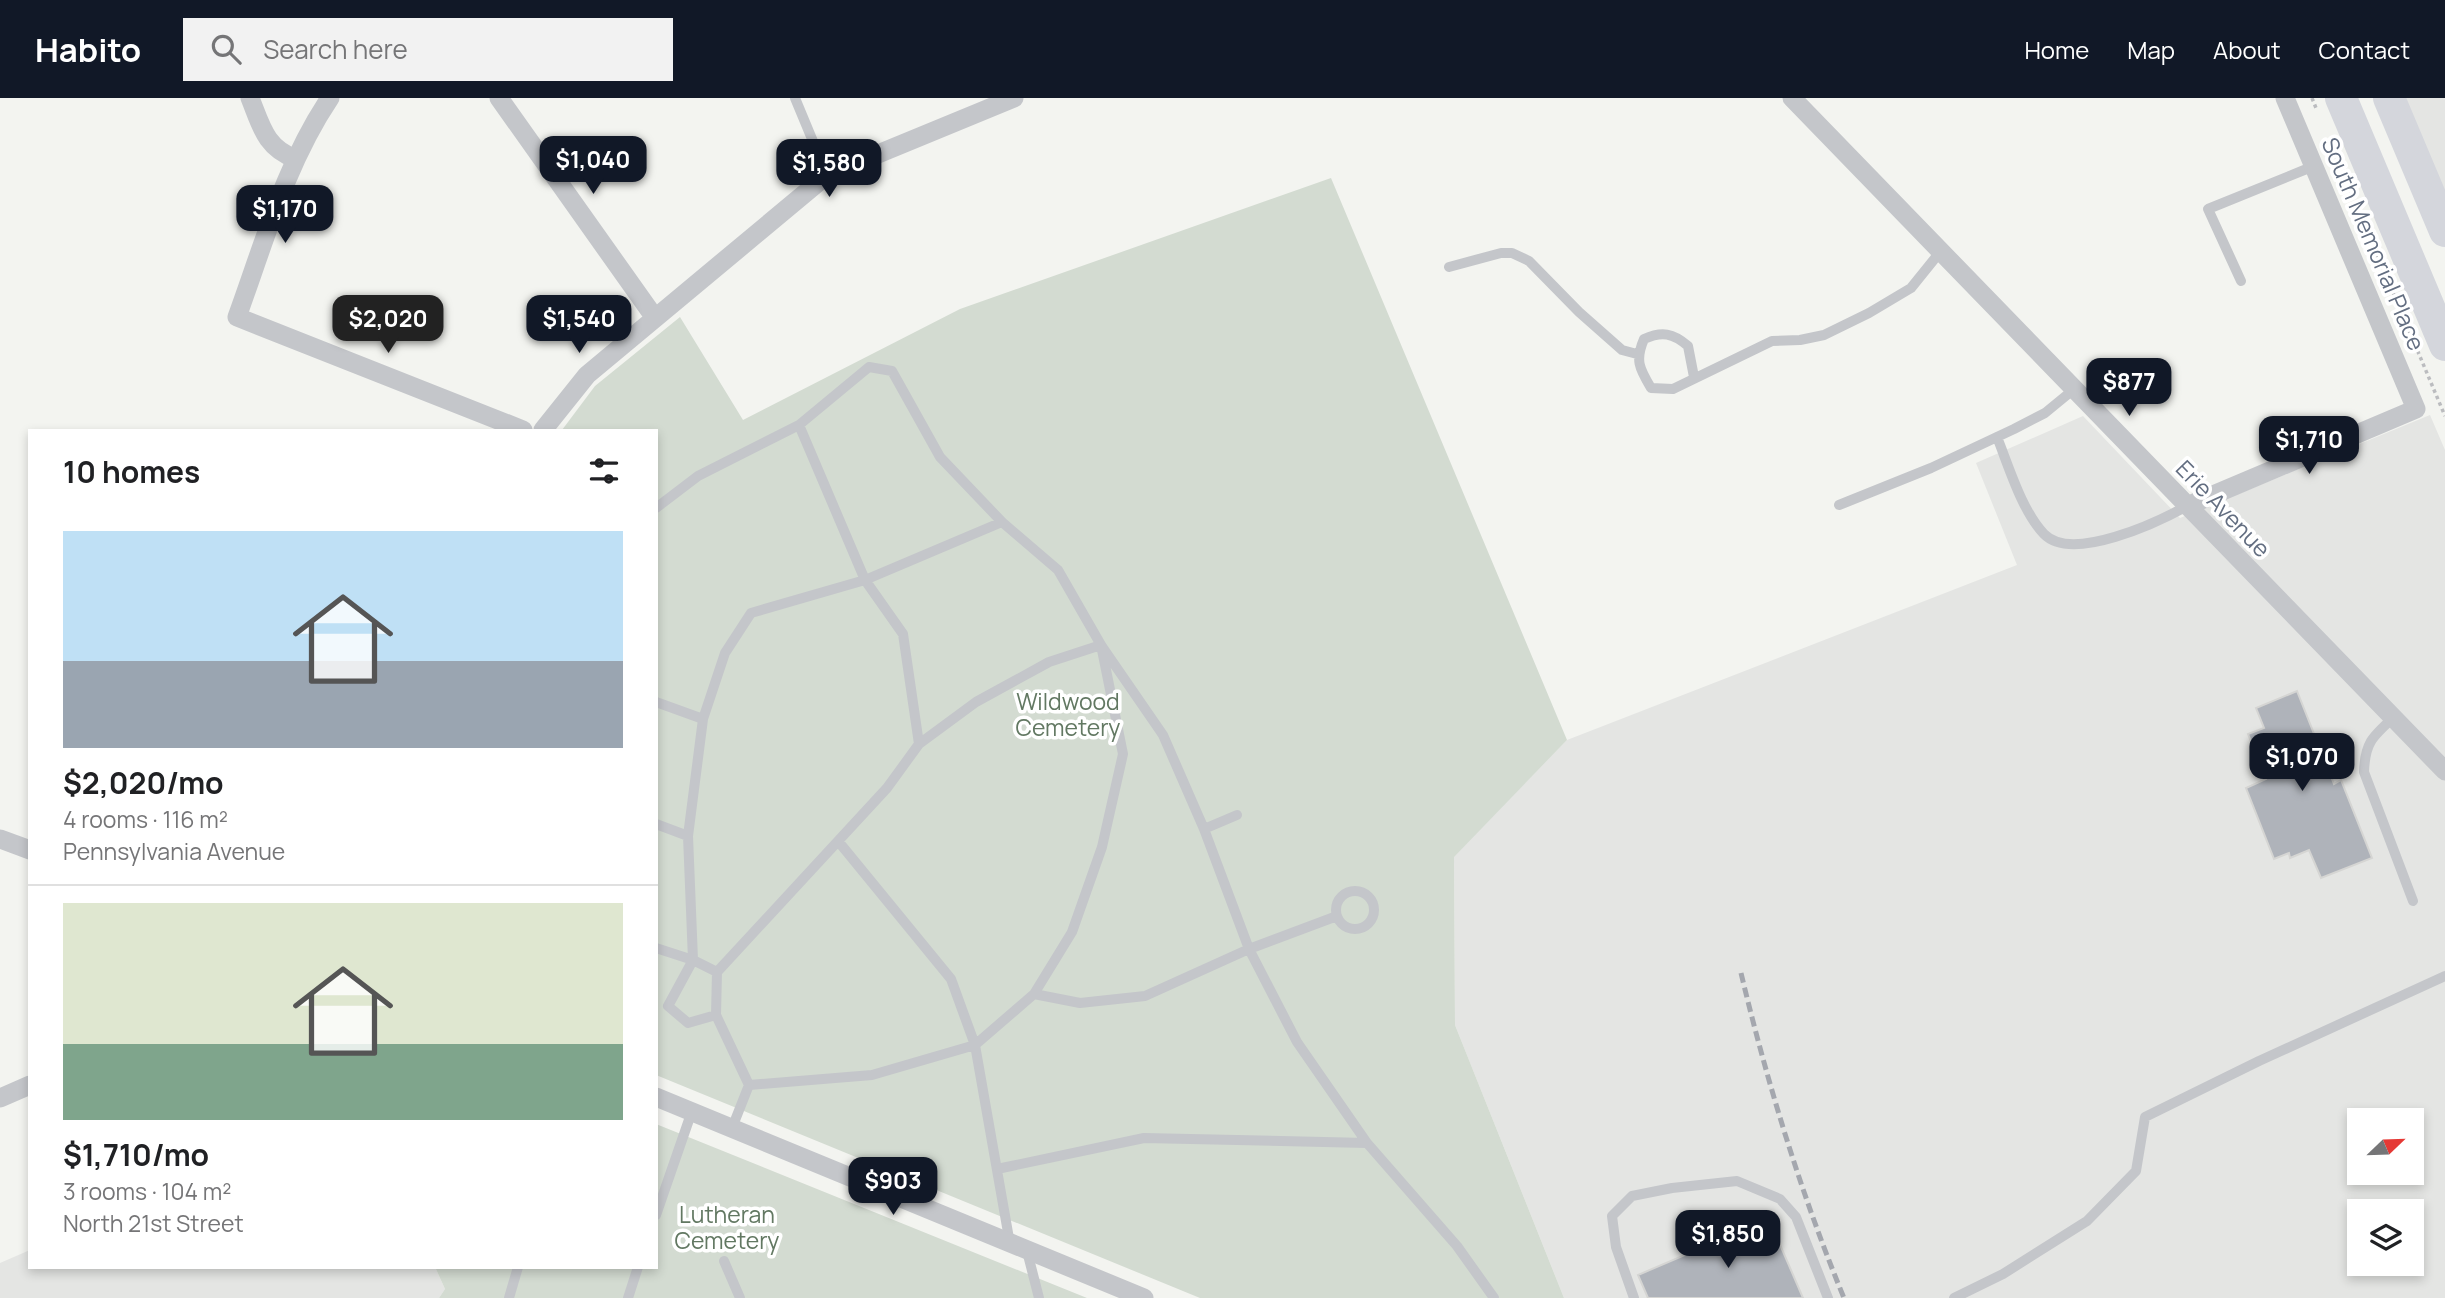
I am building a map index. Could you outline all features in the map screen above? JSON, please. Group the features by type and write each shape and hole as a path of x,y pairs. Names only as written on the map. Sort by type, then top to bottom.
{"main road":[{"path":"2389,98 2445,232"},
{"path":"2329,104 2445,345"}],"street":[{"path":"250,98 267,140 277,150 296,159"},
{"path":"330,98 296,159 237,317 520,429"},
{"path":"499,98 655,318"},
{"path":"544,429 587,375 827,175 1014,98"},
{"name":"Erie Avenue","path":"1792,98 2445,771"},
{"name":"South Memorial Place","path":"2187,506 2416,410 2285,98"},
{"path":"0,839 28,849"},
{"path":"0,1098 28,1086"},
{"path":"658,1098 1144,1298"}],"lane":[{"path":"795,98 827,175"},
{"path":"2241,281 2208,209 2314,166"},
{"path":"1694,377 1688,346 1676,335 1659,332 1644,339 1637,354 1643,375 1651,388 1673,389 1772,341 1800,340 1824,335 1869,313 1911,288 1940,252"},
{"path":"1449,267 1501,253 1512,253 1529,261 1622,350 1637,354"},
{"path":"658,506 698,476 799,425 869,367 892,370 940,457 1002,522 1058,570 1101,645 1163,735 1204,829 1249,949 1297,1042 1367,1143 1457,1246 1494,1298"},
{"path":"1839,505 1997,437 2045,413 2073,390"},
{"path":"799,425 865,580 903,634 919,744"},
{"path":"1997,437 2021,499 2046,536 2067,544 2091,543 2135,530 2158,522 2187,506"},
{"path":"716,1015 688,1023 668,1006 693,960 688,836 703,719 725,653 751,613 865,580 1002,522"},
{"path":"732,1128 749,1085 716,1015 717,971 887,788 919,744 976,702 1049,662 1101,645"},
{"path":"749,1085 872,1075 975,1045 1034,994 1073,932 1102,847 1123,754 1101,645"},
{"path":"658,703 703,719"},
{"path":"2393,718 2371,738 2365,754 2364,772 2413,901"},
{"path":"1204,829 1237,815"},
{"path":"658,825 688,836"},
{"path":"838,841 951,979 975,1045 997,1169 1018,1247 1039,1298"},
{"path":"1034,994 1080,1003 1145,996 1249,949 1337,916"},
{"path":"658,949 717,971"},
{"path":"1954,1298 2003,1274 2087,1221 2136,1171 2146,1117 2259,1061 2445,976"},
{"path":"658,1209 692,1111"},
{"path":"997,1169 1144,1138 1367,1143"},
{"path":"1634,1298 1616,1247 1612,1216 1632,1196 1672,1188 1737,1181 1780,1199 1796,1217 1828,1298"},
{"path":"724,1261 740,1298"},
{"path":"509,1298 517,1269"},
{"path":"628,1298 637,1269"}],"path":[{"path":"2312,98 2329,104"},
{"path":"2344,174 2445,416"}],"shaded area":[{"path":"2389,98 2445,98 2445,231"},
{"path":"2430,415 2445,450 2445,1298 1564,1298 1455,1025 1454,856 1567,740 2017,565 1976,463 2083,416 2180,518"},
{"path":"28,1251 28,1269 436,1269 445,1289 439,1298 0,1298 0,1263"}],"green space":[{"name":"Wildwood Cemetery","path":"1331,178 1567,740 1454,857 1455,1025 1564,1298 1200,1298 658,1076 658,429 563,429 595,386 680,317 743,420 960,309"},
{"name":"Lutheran Cemetery","path":"658,1125 1087,1298 439,1298 445,1289 436,1269 658,1269"}],"building":[{"path":"2297,691 2334,784 2341,780 2372,858 2321,878 2309,850 2290,858 2289,853 2274,859 2246,788 2266,779 2248,734 2264,728 2256,708"},
{"path":"1769,1219 1803,1298 1648,1298 1638,1275"}],"railway":[{"path":"1741,973 1786,1137 1813,1219 1844,1298"}]}
